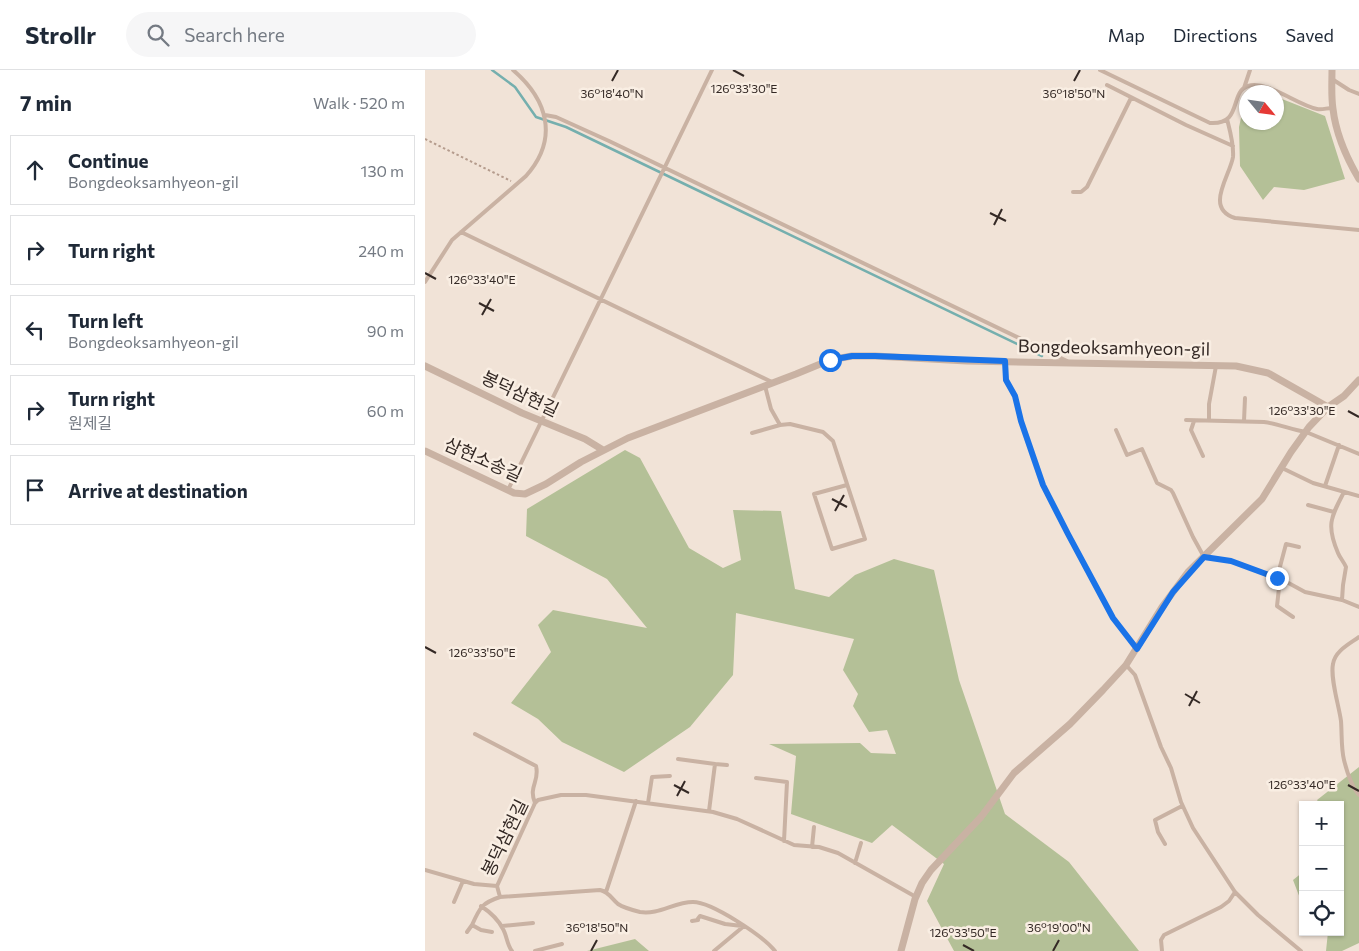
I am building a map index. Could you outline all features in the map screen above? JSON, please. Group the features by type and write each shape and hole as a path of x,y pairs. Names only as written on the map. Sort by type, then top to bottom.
{"street":[{"path":"1331,70 1332,108 1342,146 1359,178"},
{"name":"Bongdeoksamhyeon-gil","path":"605,449 628,438 830,360 852,356 1236,366 1268,373 1328,407"},
{"name":"봉덕삼현길","path":"425,366 542,422 605,449"},
{"path":"901,951 916,897 922,882 931,870 981,817 1014,773 1070,724 1126,664 1173,592 1204,557 1262,499 1306,432 1328,407 1344,396 1359,380"},
{"name":"삼현소송길","path":"425,451 508,490 525,494 605,449"}],"lane":[{"path":"425,282 445,249 461,232 517,184 533,168 540,156 546,138 547,124 545,115 529,86 513,70"},
{"path":"508,490 712,70"},
{"path":"1100,70 1210,123 1224,122 1239,97"},
{"path":"1245,85 1250,70"},
{"path":"1332,79 1359,94"},
{"path":"1107,86 1233,146"},
{"path":"1284,95 1310,107 1319,109 1332,108"},
{"path":"1073,192 1081,192 1087,187 1131,98"},
{"path":"545,115 557,117 1071,362"},
{"path":"1227,119 1233,146 1233,159 1222,186 1221,201 1222,209 1230,217 1359,230"},
{"path":"461,232 774,383"},
{"path":"1005,361 1006,380 1015,396 1021,421 1043,485 1113,618 1137,649"},
{"path":"1209,421 1209,404 1216,366"},
{"path":"765,386 771,409 780,425"},
{"path":"1244,421 1245,398"},
{"path":"1186,420 1276,423 1306,432 1359,454"},
{"path":"1194,420 1191,430 1203,456"},
{"path":"752,434 789,424 823,432 833,441 865,539 832,549 814,494 847,485"},
{"path":"1116,430 1127,455 1142,450 1157,483 1171,490 1204,557 1231,561 1279,578 1305,592 1342,600 1359,607"},
{"path":"1325,486 1339,445"},
{"path":"1282,468 1325,486 1359,496"},
{"path":"1342,600 1347,567 1339,555 1331,533 1331,520 1344,492"},
{"path":"1308,505 1334,512"},
{"path":"1293,617 1277,606 1279,578 1286,544 1299,547"},
{"path":"1359,637 1342,649 1334,660 1332,670 1341,720 1343,755 1353,788 1359,795"},
{"path":"1126,664 1135,675 1161,747 1171,768 1182,806 1193,828 1235,892 1258,915 1301,951"},
{"path":"475,734 536,766 538,772 531,794 535,803"},
{"path":"678,759 727,765"},
{"path":"709,811 715,764"},
{"path":"648,803 652,777 670,776"},
{"path":"756,778 787,782 784,840"},
{"name":"봉덕삼현길","path":"607,892 600,890 500,897 497,886 535,803 539,800 561,795 586,795 709,811 737,819 794,845 838,853 916,897"},
{"path":"636,802 607,892 624,907 639,912 657,912 682,904 697,902 730,917 761,937 775,951"},
{"path":"1165,844 1158,832 1155,820 1182,806"},
{"path":"812,847 814,827"},
{"path":"855,863 861,843"},
{"path":"425,870 481,886 497,886"},
{"path":"454,902 463,881"},
{"path":"1162,951 1161,940 1164,935 1221,907 1229,902 1235,892"},
{"path":"467,932 481,906 500,897"},
{"path":"481,906 502,926 509,946 513,951"},
{"path":"692,920 698,920 700,916 725,924 744,926"},
{"path":"502,926 533,923"},
{"path":"473,924 481,930 492,932"},
{"path":"715,951 744,926"},
{"path":"535,951 562,944"}],"path":[{"path":"425,139 517,184"}],"green space":[{"path":"1284,100 1325,116 1345,179 1304,190 1274,187 1263,200 1240,166 1239,130 1284,130"},
{"path":"625,450 640,458 689,548 723,568 741,560 733,510 781,511 795,589 829,597 855,575 894,559 934,570 959,680 1005,814 1069,862 1139,951 954,951 927,901 944,864 892,825 872,843 791,814 796,756 769,744 860,743 871,753 896,754 887,730 869,732 853,706 858,694 843,670 854,639 736,613 733,675 690,727 624,772 562,742 538,719 511,703 551,652 538,625 553,610 647,628 607,579 526,536 527,509"},
{"path":"1359,767 1359,943 1342,951 1326,951 1328,936 1344,936 1344,801 1317,800"},
{"path":"1299,875 1299,896 1293,880"},
{"path":"635,939 649,951 587,951"}],"waterway":[{"path":"492,70 515,87 536,117 566,127 1042,356"}],"route":[{"path":"830,360 852,356 875,356 1005,361 1006,380 1015,396 1021,421 1043,485 1113,618 1131,644 1137,649 1162,606 1188,572 1204,557 1231,561 1277,578"}]}
